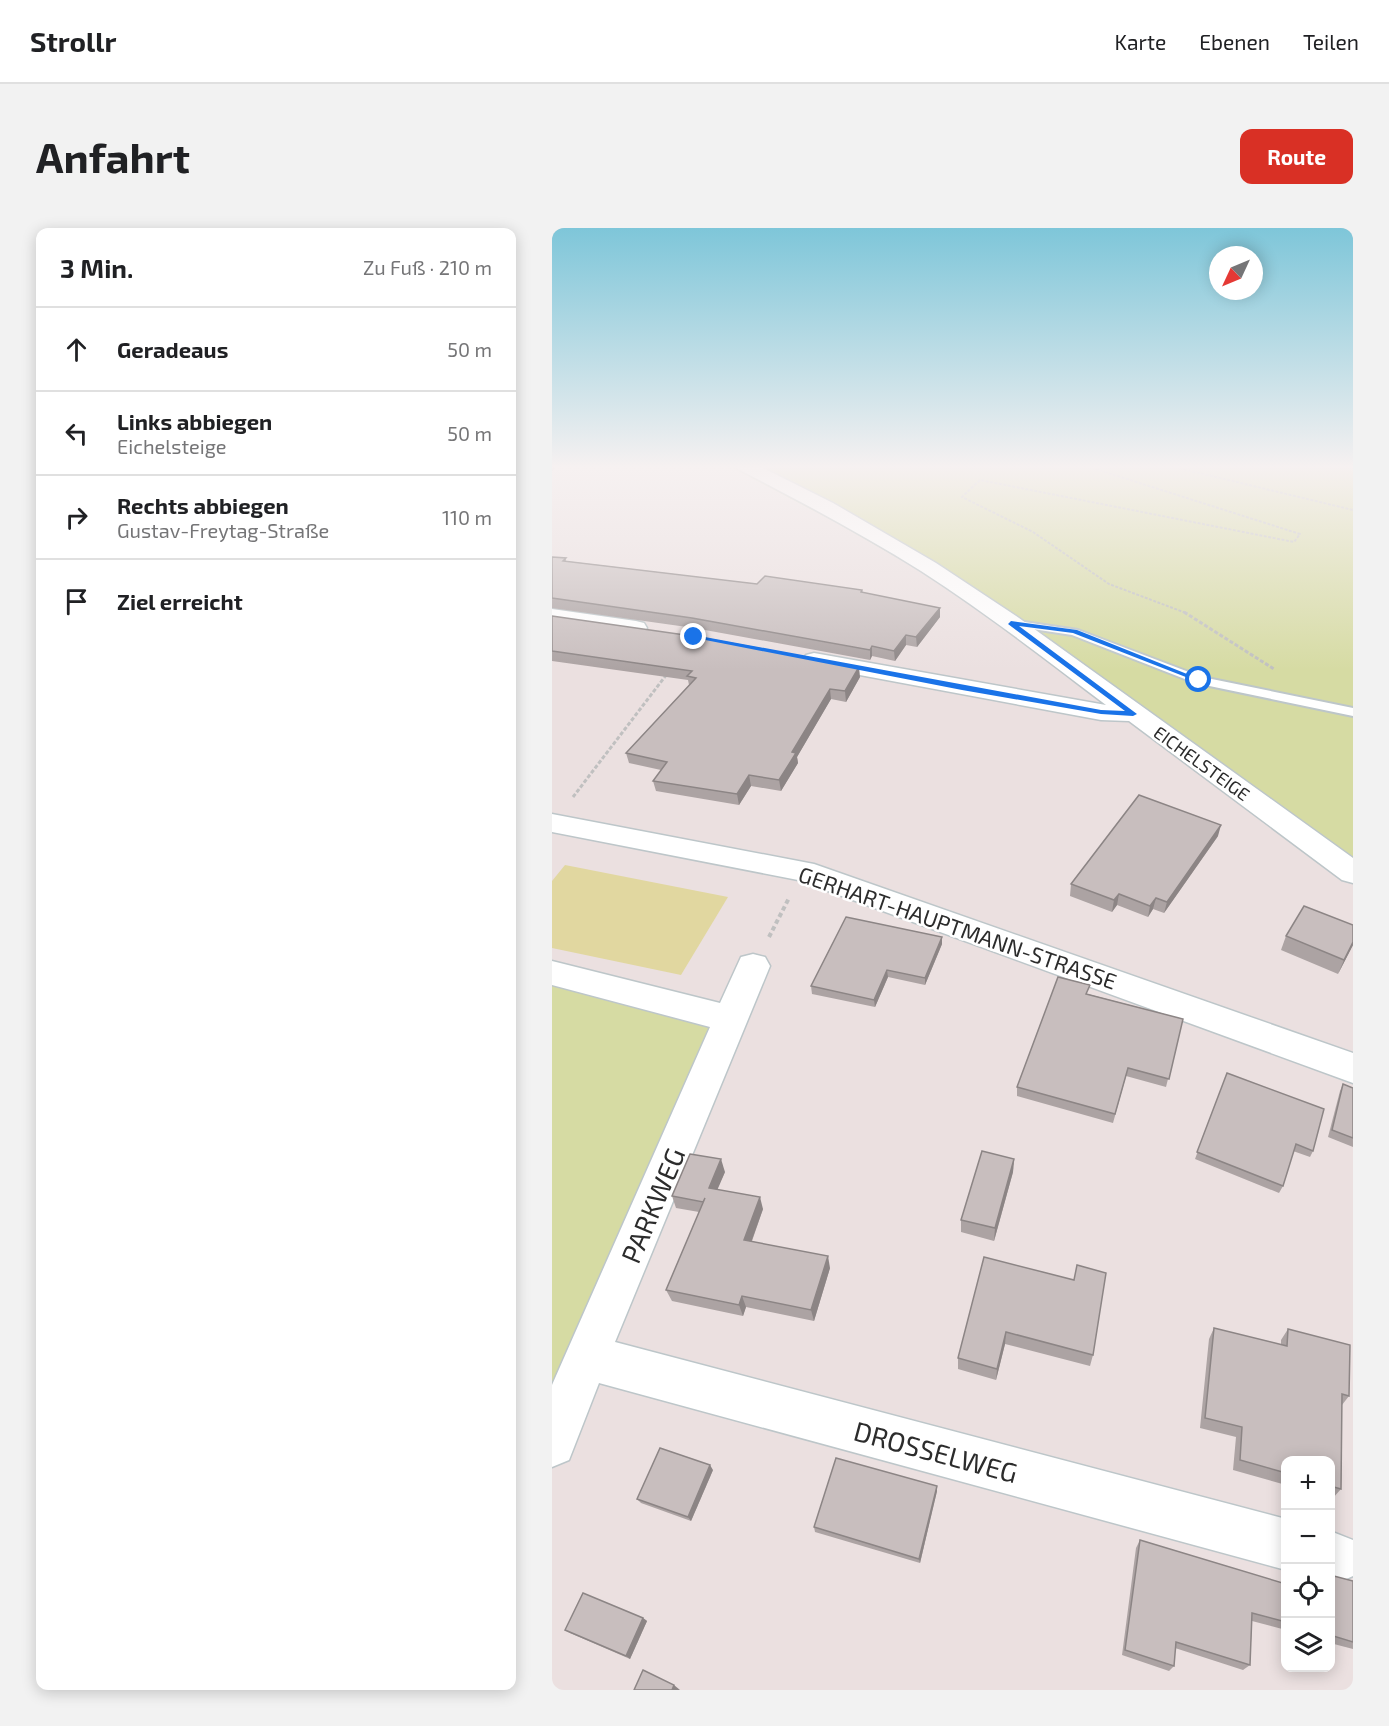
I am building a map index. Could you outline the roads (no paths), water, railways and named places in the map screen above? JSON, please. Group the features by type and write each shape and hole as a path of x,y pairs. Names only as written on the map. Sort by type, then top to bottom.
{"street":[{"name":"EICHELSTEIGE","path":"871,533 929,567 1011,623 1353,873"},
{"path":"552,616 658,632"},
{"path":"787,655 1089,710 1133,714"},
{"name":"GERHART-HAUPTMANN-STRASSE","path":"552,824 803,871 1353,1068"},
{"name":"PARKWEG","path":"552,1443 753,966"},
{"path":"552,973 732,1019"},
{"name":"DROSSELWEG","path":"586,1358 1281,1544"}],"lane":[{"path":"1011,623 1074,632 1199,680 1353,712"}]}
